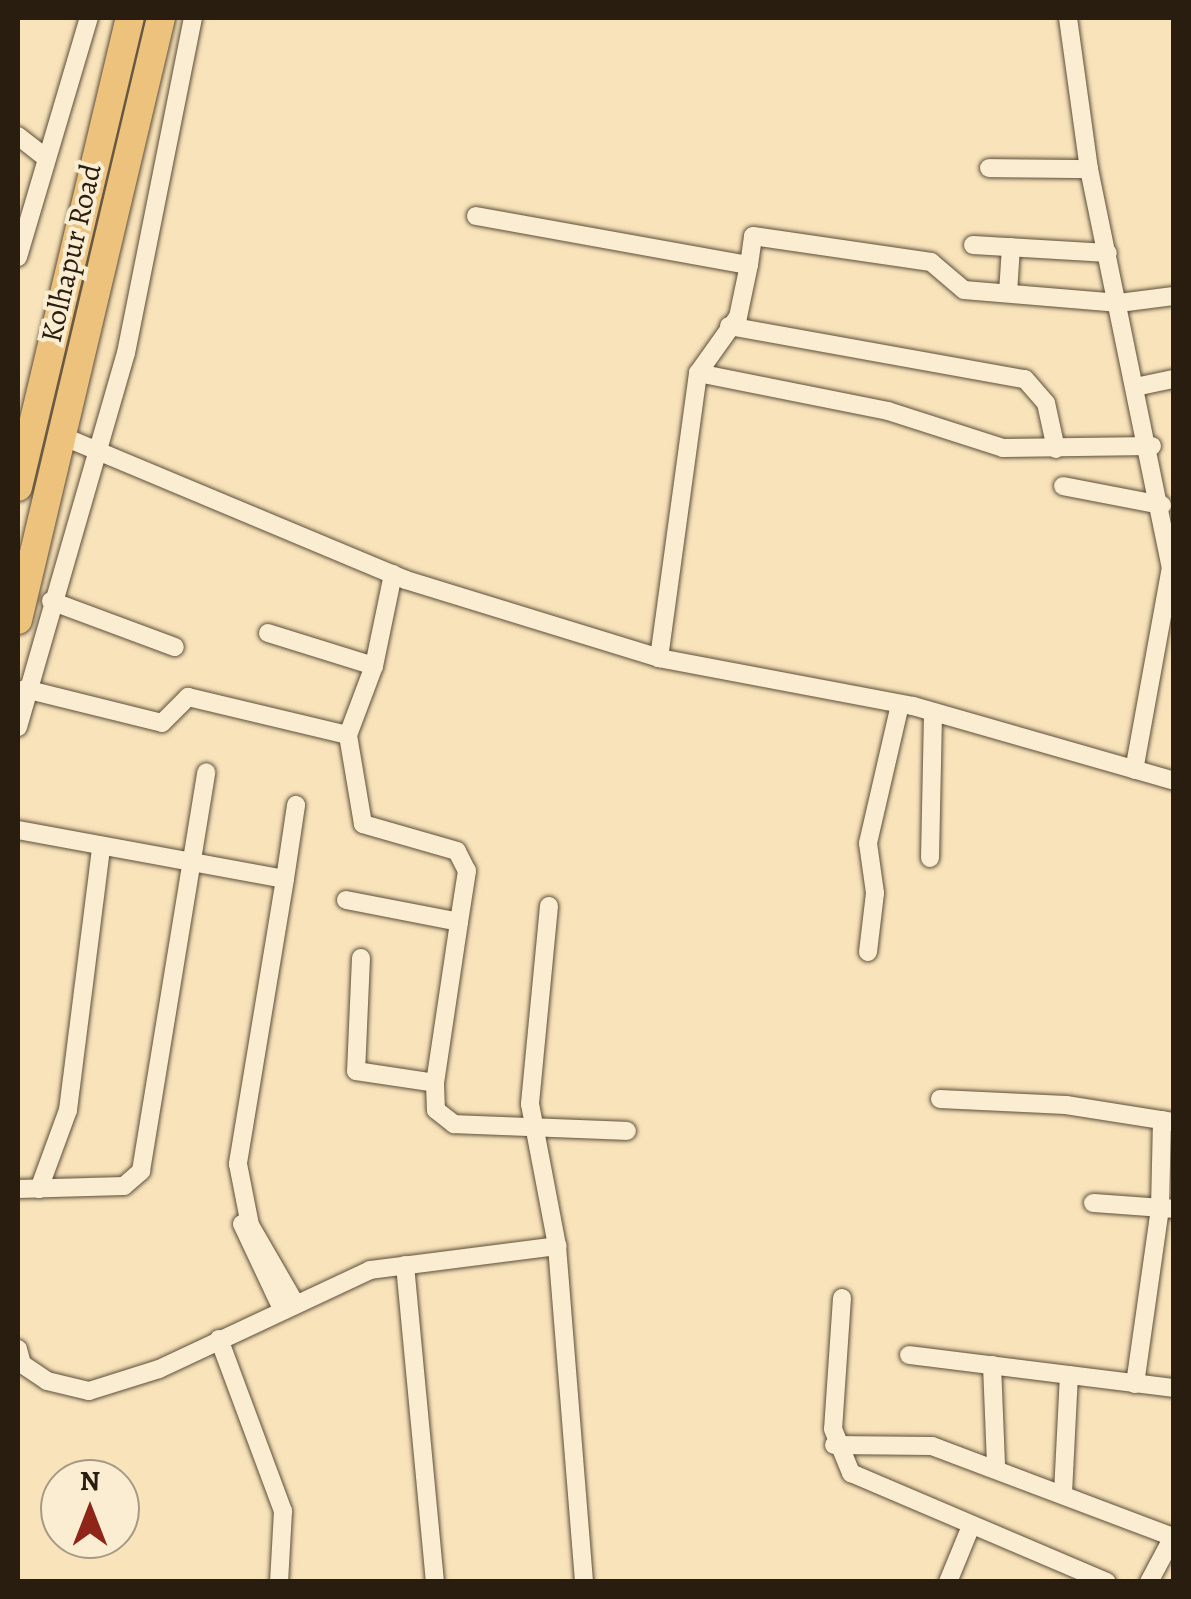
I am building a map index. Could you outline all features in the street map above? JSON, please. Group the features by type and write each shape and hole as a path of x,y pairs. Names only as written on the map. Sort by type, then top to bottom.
{"highway":[{"path":"18,487 130,18"},
{"name":"Kolhapur Road","path":"18,620 161,18"}],"street":[{"path":"18,257 44,156 88,18"},
{"path":"18,727 50,600 126,353 193,18"},
{"path":"1068,18 1090,170 1165,492 1170,567 1134,770"},
{"path":"18,136 44,156"},
{"path":"989,168 1090,170"},
{"path":"476,216 749,265"},
{"path":"659,658 698,374 729,326 754,236 931,262 964,290 1118,303 1174,296"},
{"path":"973,245 1108,253"},
{"path":"1008,294 1011,247"},
{"path":"729,326 1002,372 1038,391 1056,449"},
{"path":"698,374 919,423 1002,448 1152,446"},
{"path":"1140,386 1174,379"},
{"path":"69,439 98,448 188,495 290,526 393,574 659,658 934,712 1174,782"},
{"path":"1063,486 1165,492"},
{"path":"393,574 374,666 348,735 363,824 464,858 435,1084 436,1110 446,1120 627,1130"},
{"path":"50,600 175,647"},
{"path":"268,633 374,666"},
{"path":"25,689 162,723 188,697 348,735"},
{"path":"868,952 875,894 868,844 900,704"},
{"path":"930,858 934,712"},
{"path":"18,1189 124,1186 141,1171 188,863 206,772"},
{"path":"288,1306 243,1234 239,1148 296,806"},
{"path":"18,830 285,880"},
{"path":"39,1189 68,1110 100,848"},
{"path":"346,900 458,922"},
{"path":"549,906 531,1122 556,1246 584,1582"},
{"path":"361,958 356,1070 435,1084"},
{"path":"940,1099 1168,1121 1166,1208 1135,1384"},
{"path":"1093,1203 1166,1208"},
{"path":"18,1349 22,1364 47,1381 89,1390 219,1339 370,1270 556,1246"},
{"path":"404,1265 436,1582"},
{"path":"842,1298 834,1445 851,1473 881,1492 1107,1582"},
{"path":"219,1339 244,1390 283,1511 279,1582"},
{"path":"909,1355 1174,1388"},
{"path":"992,1364 996,1465"},
{"path":"1062,1493 1069,1375"},
{"path":"834,1445 932,1446 996,1465 1173,1536 1149,1582"},
{"path":"948,1582 971,1526"}]}
